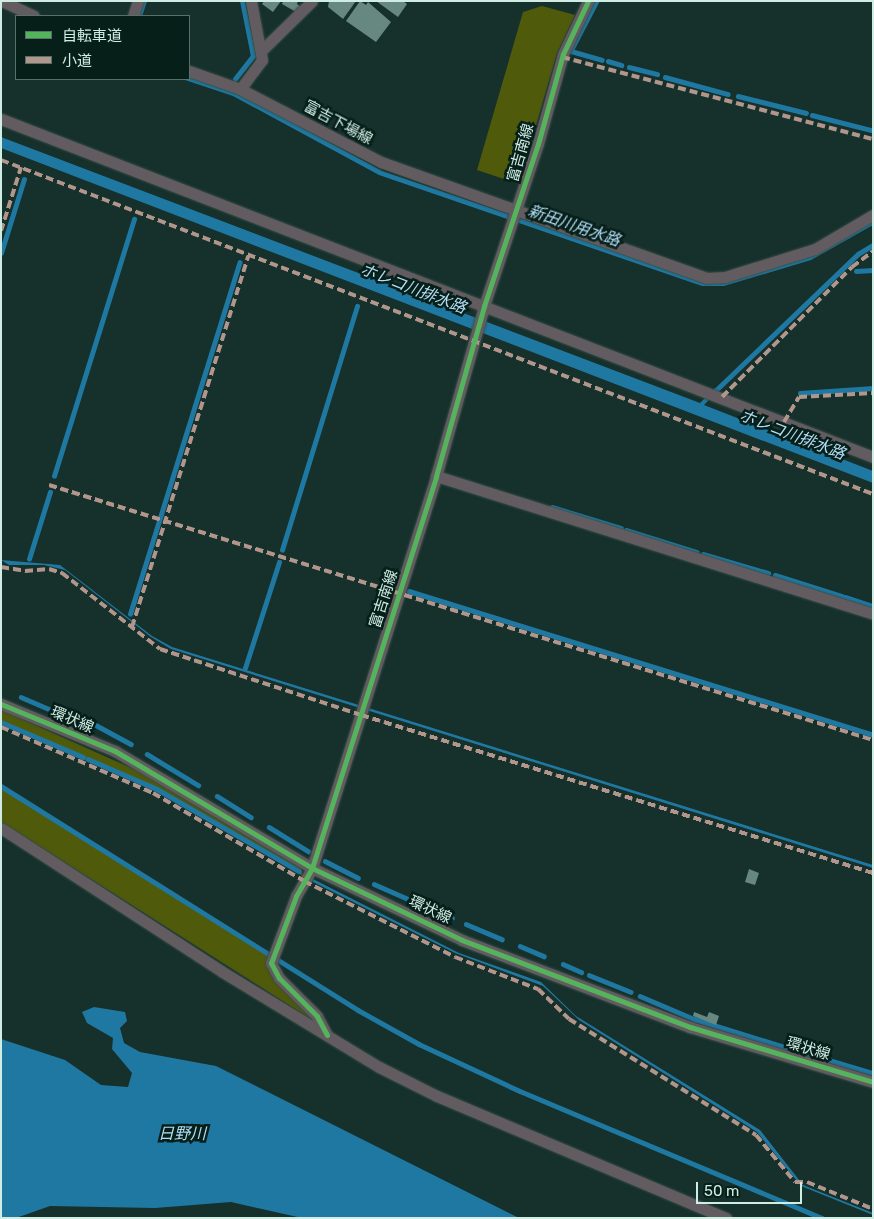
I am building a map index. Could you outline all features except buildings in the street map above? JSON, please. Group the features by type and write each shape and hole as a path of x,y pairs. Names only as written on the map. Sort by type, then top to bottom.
{"street":[{"path":"2,1 32,15"},
{"path":"133,15 138,1"},
{"path":"240,89 262,60 251,1"},
{"path":"261,51 312,1"},
{"name":"富吉南線","path":"327,1035 317,1016 279,978 271,963 296,896 312,868 436,476 483,310 516,210 563,54 588,1"},
{"name":"富吉下場線","path":"190,71 240,89 381,162 706,278 725,278 815,248 873,215"},
{"path":"1,119 483,310 873,457"},
{"path":"436,476 873,614"},
{"name":"環状線","path":"1,704 115,751 312,868 462,940 690,1026 873,1082"},
{"path":"1,828 221,971 379,1067 437,1096 726,1218"}],"green space":[{"path":"542,6 575,15 557,53 519,184 477,170 523,12"},
{"path":"1,710 136,770 301,868 303,876 156,791 1,724"},
{"path":"1,788 270,957 315,1017 314,1021 1,822"}],"water":[{"path":"190,75 234,91 382,171 703,281 800,258 873,218 873,225 811,260 724,286 702,286 379,175 233,96 185,80 190,80"},
{"path":"1,137 700,403 715,388 718,390 704,405 873,471 873,483 1,148"},
{"path":"1,560 60,565 152,636 172,647 873,865 873,868 171,649 151,637 65,570 44,565 9,565"},
{"path":"313,879 459,953 541,982 576,1016 760,1130 803,1185 873,1213 873,1215 801,1186 757,1132 579,1020 543,986 455,953 311,881"},
{"name":"日野川","path":"94,1007 125,1012 127,1021 120,1028 124,1043 140,1052 216,1066 519,1218 302,1218 231,1202 155,1208 50,1206 16,1218 1,1218 1,1039 65,1060 101,1085 128,1087 132,1073 112,1049 113,1038 87,1023 82,1012"}],"waterway":[{"path":"139,15 144,1"},
{"path":"235,79 253,56 242,1"},
{"path":"597,1 571,51 602,60"},
{"path":"608,61 621,65"},
{"path":"629,67 657,74"},
{"path":"665,77 728,94"},
{"path":"738,96 806,113"},
{"path":"812,115 871,130"},
{"path":"1,253 24,179"},
{"path":"54,476 134,219"},
{"path":"714,392 858,254 873,245"},
{"path":"130,614 239,263"},
{"path":"856,271 873,270"},
{"path":"282,550 357,306"},
{"path":"800,393 873,388"},
{"path":"29,559 50,492"},
{"path":"552,507 621,528"},
{"path":"626,530 697,552"},
{"path":"703,554 768,573"},
{"path":"245,668 279,562"},
{"path":"775,575 842,596"},
{"path":"409,591 873,735"},
{"path":"845,597 873,606"},
{"path":"21,697 77,721"},
{"path":"1,722 83,757"},
{"path":"94,724 131,744"},
{"path":"147,754 198,785"},
{"path":"88,759 157,789 299,871"},
{"path":"1,786 358,1010 419,1044 520,1091 822,1218"},
{"path":"217,796 251,817"},
{"path":"269,827 308,851"},
{"path":"325,861 358,878"},
{"path":"374,884 415,902"},
{"path":"429,908 452,918"},
{"path":"466,924 502,939"},
{"path":"520,946 544,956"},
{"path":"563,964 581,972"},
{"path":"589,975 631,992"},
{"path":"640,996 694,1019 794,1050"},
{"path":"802,1052 873,1073"}],"marked path":[{"path":"562,57 873,139"},
{"path":"1,160 873,494"},
{"path":"1,231 21,167"},
{"path":"722,397 852,267 873,251"},
{"path":"132,627 248,256"},
{"path":"784,422 799,397 873,393"},
{"path":"49,485 873,740"},
{"path":"1,567 25,571 49,569 62,573 160,649 361,715 873,873"},
{"path":"1,727 153,793 304,881 455,957 538,989 569,1019 756,1135 795,1182 807,1182 873,1209"}],"cycle path":[{"path":"327,1035 317,1016 279,978 271,963 296,896 312,868 436,476 484,306 538,144 563,54 588,1"},
{"path":"1,704 115,751 312,868 462,940 690,1027 873,1082"}],"water label":[{"name":"新田川用水路","path":"574,226"},
{"name":"ホレコ川排水路","path":"413,289"},
{"name":"ホレコ川排水路","path":"792,435"}]}
